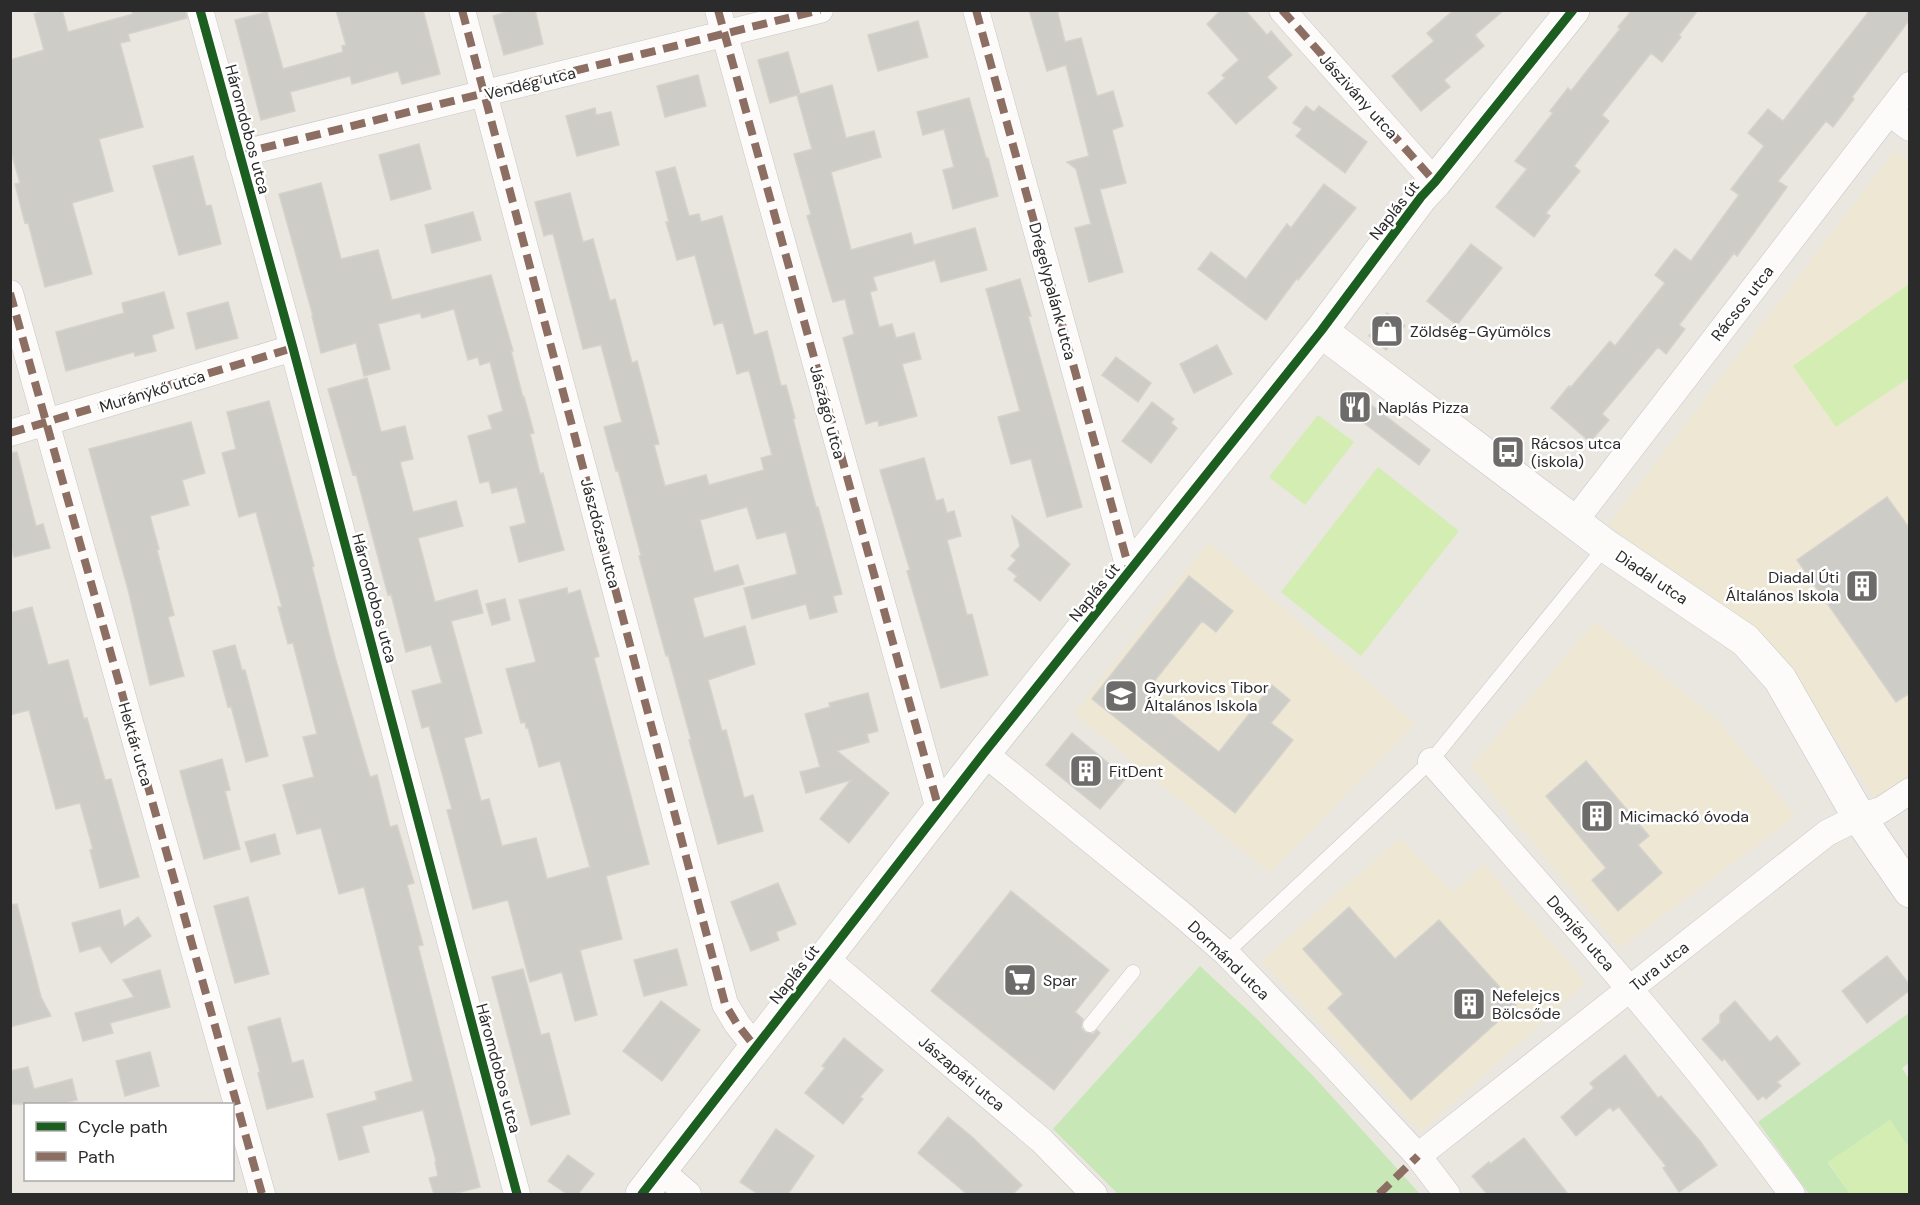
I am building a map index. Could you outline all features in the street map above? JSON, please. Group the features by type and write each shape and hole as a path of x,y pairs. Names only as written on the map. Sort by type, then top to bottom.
{"street":[{"name":"Háromdobos utca","path":"200,10 293,348 517,1194"},
{"name":"Jászdózsa utca","path":"462,10 725,1004 756,1048"},
{"name":"Vendég utca","path":"240,154 485,94 721,22 820,10"},
{"name":"Drégelypalánk utca","path":"976,10 1130,572"},
{"name":"Jászivány utca","path":"1282,10 1435,182"},
{"name":"Naplás út","path":"651,1182 940,813 984,753 1321,331 1421,197 1573,10"},
{"name":"Jászágó utca","path":"721,22 940,813"},
{"name":"Rácsos utca","path":"1574,522 1910,85"},
{"path":"1890,113 1910,128"},
{"name":"Hektár utca","path":"10,293 262,1194"},
{"name":"Diadal utca","path":"1321,331 1606,546 1745,640 1780,680 1860,817 1910,891"},
{"name":"Muránykő utca","path":"10,433 293,348"},
{"name":"Dormánd utca","path":"984,753 1226,953 1418,1156 1447,1194"},
{"name":"Demjén utca","path":"1431,761 1630,988 1746,1131 1792,1194"},
{"name":"Tura utca","path":"1418,1156 1827,833 1881,810 1910,791"},
{"name":"Jászapáti utca","path":"825,958 1041,1140 1094,1194"},
{"path":"651,1182 688,1194"}],"lane":[{"path":"1226,953 1431,761 1606,546"},
{"path":"1090,1025 1133,972"}],"shaded area":[{"path":"1895,150 1910,162 1909,777 1876,800 1777,650 1608,525"},
{"path":"1209,542 1415,724 1270,873 1074,714"},
{"path":"1595,622 1718,720 1796,816 1620,948 1470,767"},
{"path":"1400,838 1453,892 1484,864 1586,983 1421,1132 1261,961"}],"green space":[{"path":"1909,284 1909,378 1836,427 1793,366"},
{"path":"1318,415 1354,442 1305,505 1269,477"},
{"path":"1378,467 1459,531 1361,656 1281,592"},
{"path":"1200,966 1256,1018 1316,1079 1420,1194 1118,1194 1053,1129"},
{"path":"1909,1013 1909,1063 1902,1068 1909,1079 1909,1148 1890,1120 1828,1163 1850,1194 1809,1194 1758,1122"},
{"path":"1890,1120 1909,1148 1909,1194 1850,1194 1828,1162"}],"building":[{"path":"47,10 62,10 68,32 133,14 132,10 185,10 187,18 128,34 130,41 120,43 143,127 99,139 113,191 72,203 92,274 45,287 28,222 25,223 15,184 20,183 10,148 10,60 44,50 34,14"},
{"path":"336,10 423,10 440,74 402,84 398,71 352,84 350,76 290,92 295,111 261,120 235,20 267,12 283,69 343,52 342,46 346,45"},
{"path":"513,10 535,10 543,44 504,55 493,16"},
{"path":"1029,10 1057,10 1065,42 1081,38 1097,96 1113,91 1123,126 1112,130 1126,183 1100,190 1123,272 1089,282 1075,228 1091,224 1076,169 1067,162 1089,156 1066,65 1047,71"},
{"path":"1221,10 1245,10 1267,35 1271,31 1292,55 1267,77 1277,88 1236,124 1208,93 1225,78 1222,75 1239,60 1207,24"},
{"path":"1454,10 1504,10 1475,35 1484,46 1444,80 1450,87 1421,111 1392,76 1434,41 1427,33"},
{"path":"1632,10 1698,10 1662,62 1651,53 1602,115 1609,121 1574,166 1580,171 1546,213 1550,216 1534,237 1496,207 1527,169 1515,161 1553,113 1550,111 1568,88 1571,91 1620,29 1618,27"},
{"path":"1870,10 1910,10 1910,19 1852,97 1854,99 1833,127 1826,121 1778,181 1787,187 1737,256 1734,253 1679,325 1685,329 1666,354 1658,347 1602,414 1609,420 1590,442 1551,408 1610,341 1615,346 1665,283 1655,275 1675,249 1691,261 1739,195 1731,189 1764,146 1748,133 1768,109 1783,121"},
{"path":"918,21 928,57 878,71 868,35"},
{"path":"788,52 800,94 770,103 758,60"},
{"path":"698,75 706,106 665,117 657,86"},
{"path":"832,85 846,138 874,131 881,157 831,172 851,250 911,233 914,245 975,228 987,270 941,282 935,260 873,277 877,290 870,292 879,327 892,324 896,338 914,333 921,359 902,364 917,416 879,426 878,420 866,424 843,338 854,334 845,299 833,302 807,216 811,214 794,154 812,149 797,95"},
{"path":"969,98 998,196 953,209 943,170 954,167 944,129 923,135 917,112"},
{"path":"1306,106 1314,112 1319,106 1367,142 1345,173 1296,136 1302,129 1293,123"},
{"path":"595,108 596,115 611,112 619,145 577,156 566,116"},
{"path":"419,144 431,189 391,200 379,155"},
{"path":"193,156 206,206 211,205 221,244 179,255 153,166"},
{"path":"675,167 689,216 699,214 701,222 722,216 754,335 767,331 781,386 786,385 816,507 818,507 842,594 833,596 837,612 810,619 806,604 752,619 744,588 797,574 786,532 757,539 747,507 700,520 714,572 738,565 744,584 693,598 704,638 745,626 755,664 708,680 722,731 726,730 744,798 753,795 763,831 718,844 639,556 641,555 618,470 616,471 604,427 622,422 601,345 583,349 553,233 544,236 535,202 570,193 583,242 593,239 610,301 615,299 632,363 637,361 659,444 654,445 665,486 706,475 709,485 764,470 761,458 772,455 749,370 737,374 723,322 714,325 695,255 677,260 666,222 669,222 656,172"},
{"path":"321,183 341,259 378,250 392,300 491,275 534,433 530,434 540,474 543,473 564,550 519,562 510,527 526,523 517,487 492,493 489,481 480,483 468,436 492,429 488,416 503,411 490,362 480,365 478,357 468,360 454,309 422,318 420,313 378,324 390,369 364,376 356,343 321,353 279,194"},
{"path":"1324,184 1356,208 1298,280 1297,278 1266,320 1198,269 1211,252 1246,279 1287,224 1291,228"},
{"path":"473,212 481,240 432,253 425,225"},
{"path":"1471,244 1502,268 1457,325 1427,301"},
{"path":"1020,279 1031,316 1028,316 1082,507 1047,517 1031,459 1011,464 998,417 1020,411 986,289"},
{"path":"164,292 174,328 152,335 156,351 135,356 134,352 66,371 56,332 124,313 122,303"},
{"path":"228,302 238,338 196,349 187,313"},
{"name":"Zöldség-Gyümölcs","path":"1387,313 1405,326 1386,350 1369,336"},
{"path":"1217,345 1232,374 1194,393 1180,364"},
{"path":"1116,357 1151,383 1138,402 1102,375"},
{"path":"367,378 381,432 405,426 413,459 400,462 413,512 456,501 463,526 418,538 435,602 477,590 483,613 451,621 482,733 464,738 481,801 489,799 502,846 536,838 547,879 590,867 560,761 539,767 528,728 525,722 521,723 506,669 536,662 519,600 567,588 568,594 580,590 599,656 594,658 649,864 606,876 622,939 580,950 597,1015 575,1021 562,972 530,982 508,900 473,909 447,810 452,809 429,726 422,728 412,691 442,683 431,645 406,652 391,594 388,595 356,474 353,475 328,389"},
{"path":"1354,392 1430,450 1419,465 1343,407"},
{"path":"269,401 314,566 312,567 335,657 370,777 377,775 390,827 397,825 414,883 407,885 423,945 418,946 480,1187 453,1194 434,1194 429,1178 438,1176 423,1110 362,1126 369,1152 339,1160 327,1114 377,1100 375,1092 413,1081 364,887 339,894 321,828 297,834 283,785 314,777 303,737 317,734 293,643 288,644 278,607 282,607 256,512 239,517 222,453 236,449 227,412"},
{"path":"1152,402 1174,419 1171,423 1177,428 1151,463 1122,441"},
{"path":"191,422 205,473 182,480 189,505 150,516 174,615 168,617 184,676 150,685 129,593 89,449"},
{"path":"17,452 36,526 43,524 50,548 14,557 10,544 10,453"},
{"path":"924,458 936,501 943,499 947,513 954,511 961,536 947,540 967,615 972,614 988,675 941,688 907,571 910,570 880,470"},
{"name":"Diadal Úti Általános Iskola","path":"1887,497 1910,529 1910,693 1896,702 1797,560"},
{"path":"1012,516 1070,564 1040,601 1014,580 1017,576 1008,569 1016,560 1011,556 1020,546"},
{"name":"Gyurkovics Tibor Általános Iskola","path":"1189,576 1233,611 1216,632 1202,621 1145,693 1219,752 1272,685 1290,700 1271,723 1293,740 1235,813 1092,699"},
{"path":"505,599 510,620 492,625 486,604"},
{"path":"32,607 48,665 68,660 84,719 87,718 105,780 111,779 139,877 100,888 90,850 93,849 80,803 56,809 29,710 10,715 10,613"},
{"path":"235,645 242,670 245,670 268,756 246,762 213,651"},
{"path":"868,693 878,731 867,734 869,742 837,751 889,793 849,843 820,819 851,780 806,793 800,772 820,767 805,714 830,707 829,703"},
{"name":"FitDent","path":"1072,733 1126,778 1100,809 1046,765"},
{"path":"222,759 230,790 225,791 240,849 204,859 180,771"},
{"name":"Micimackó óvoda","path":"1586,761 1649,836 1638,845 1662,873 1618,911 1592,880 1606,868 1546,796"},
{"path":"275,834 280,854 251,862 245,842"},
{"path":"778,883 796,924 776,932 779,940 751,951 731,902"},
{"name":"Spar","path":"1011,891 1109,970 1075,1012 1083,1019 1081,1028 1085,1032 1093,1034 1097,1030 1100,1033 1054,1090 931,991"},
{"path":"248,897 269,974 235,983 214,906"},
{"path":"17,904 41,997 51,1016 10,1027 10,905"},
{"name":"Nefelejcs Bölcsőde","path":"1349,907 1395,959 1439,920 1516,1005 1411,1100 1328,1008 1343,994 1303,949"},
{"path":"120,910 124,927 138,917 151,936 111,963 100,946 80,952 72,923"},
{"path":"677,949 687,985 644,996 634,960"},
{"path":"1887,956 1910,985 1910,990 1867,1023 1842,991"},
{"path":"523,969 541,1035 549,1033 570,1114 531,1125 492,977"},
{"path":"160,970 170,1007 110,1023 113,1033 83,1041 75,1013 134,997 123,980"},
{"path":"661,1001 700,1030 662,1081 623,1051"},
{"path":"1735,1001 1770,1042 1777,1036 1800,1064 1777,1082 1781,1086 1766,1099 1763,1096 1758,1100 1724,1058 1722,1061 1702,1039 1720,1023 1720,1015"},
{"path":"280,1018 292,1063 303,1060 313,1097 267,1109 248,1027"},
{"path":"844,1038 883,1070 860,1097 863,1099 843,1124 805,1093 825,1068 822,1066"},
{"path":"150,1052 159,1086 125,1096 116,1061"},
{"path":"1625,1055 1658,1098 1661,1096 1700,1141 1717,1165 1679,1192 1663,1168 1666,1166 1619,1107 1613,1111 1610,1107 1576,1136 1561,1117 1594,1088 1590,1083"},
{"path":"28,1067 34,1089 72,1079 77,1100 65,1103 10,1104 10,1071"},
{"path":"948,1117 1022,1185 1013,1194 967,1194 918,1153"},
{"path":"776,1129 814,1156 788,1194 758,1194 740,1182"},
{"path":"1524,1138 1568,1194 1487,1194 1472,1176"},
{"path":"568,1155 594,1174 578,1194 567,1194 548,1181"}],"marked path":[{"path":"462,10 725,1004 756,1048"},
{"path":"718,10 940,813"},
{"path":"239,154 820,10"},
{"path":"976,10 1130,572"},
{"path":"1282,10 1435,182"},
{"path":"10,293 262,1194"},
{"path":"10,433 293,348"},
{"path":"1379,1194 1418,1156"}],"cycle path":[{"path":"200,10 293,348 517,1194"},
{"path":"642,1194 984,753 1321,331 1421,197 1573,10"}],"place":[{"name":"Zöldség-Gyümölcs","path":"1387,331"},
{"name":"Naplás Pizza","path":"1355,407"},
{"name":"Rácsos utca (iskola)","path":"1508,452"},
{"name":"Diadal Úti Általános Iskola","path":"1862,586"},
{"name":"Gyurkovics Tibor Általános Iskola","path":"1121,696"},
{"name":"FitDent","path":"1086,771"},
{"name":"Micimackó óvoda","path":"1597,816"},
{"name":"Spar","path":"1020,980"},
{"name":"Nefelejcs Bölcsőde","path":"1469,1004"}]}
